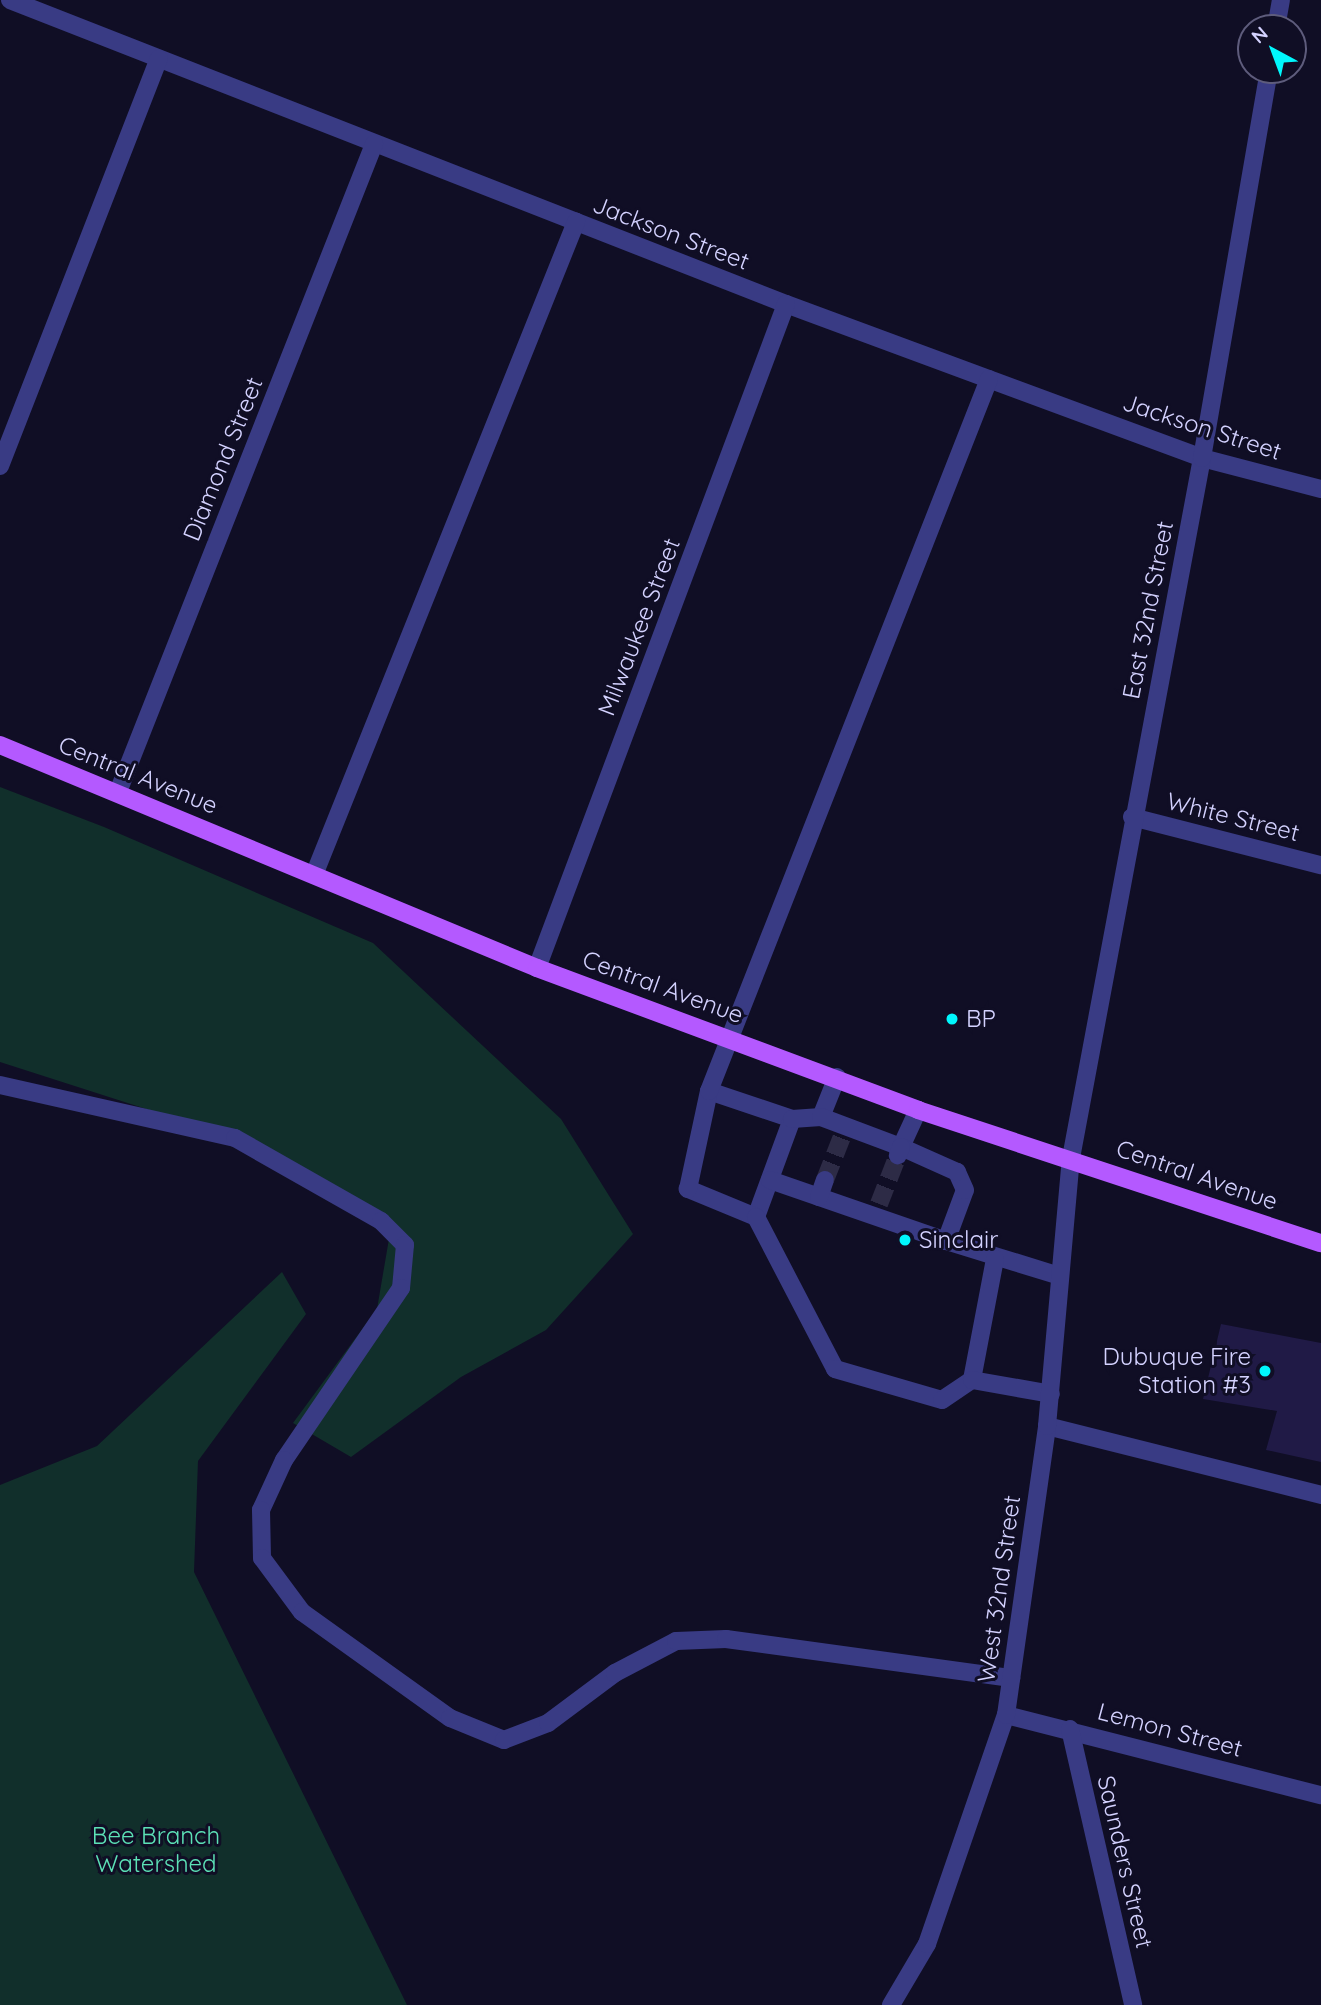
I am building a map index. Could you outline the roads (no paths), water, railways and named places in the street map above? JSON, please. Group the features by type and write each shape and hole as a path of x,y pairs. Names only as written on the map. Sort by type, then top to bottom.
{"main road":[{"name":"Central Avenue","path":"0,745 537,968 837,1077 918,1110 1071,1158 1321,1243"}],"street":[{"name":"Jackson Street","path":"10,0 786,304 1202,457 1321,489"},
{"path":"0,466 159,59"},
{"name":"East 32nd Street","path":"1071,1158 1132,817 1202,457 1267,84"},
{"name":"Diamond Street","path":"118,792 374,144"},
{"path":"314,875 576,222"},
{"name":"Milwaukee Street","path":"537,968 786,304"},
{"path":"989,379 709,1091 688,1189 756,1217 835,1369 942,1400 972,1380 1051,1394"},
{"name":"White Street","path":"1132,817 1321,865"},
{"path":"821,1117 837,1077"},
{"path":"0,1085 235,1139 381,1221 405,1245 401,1288 284,1460 261,1510 262,1558 302,1612 450,1718 505,1740 548,1723 615,1673 676,1641 726,1639 1012,1678"},
{"path":"709,1091 792,1119 821,1117 844,1130 957,1171 965,1190 946,1241"},
{"path":"900,1151 918,1110"},
{"path":"756,1217 792,1119"},
{"name":"West 32nd Street","path":"891,2005 926,1944 1006,1715 1051,1394 1071,1158"},
{"path":"770,1180 822,1189 995,1259 1060,1276"},
{"path":"972,1380 995,1259"},
{"path":"1047,1426 1321,1495"},
{"name":"Lemon Street","path":"1006,1715 1070,1729 1321,1795"},
{"name":"Saunders Street","path":"1070,1729 1133,2005"}],"tunnel":[{"path":"825,1180 843,1134"},
{"path":"879,1204 898,1155"}],"place":[{"name":"BP","path":"952,1019"},
{"name":"Sinclair","path":"905,1240"},
{"name":"Dubuque Fire Station #3","path":"1265,1371"}],"park label":[{"name":"Bee Branch Watershed","path":"156,1850"}]}
